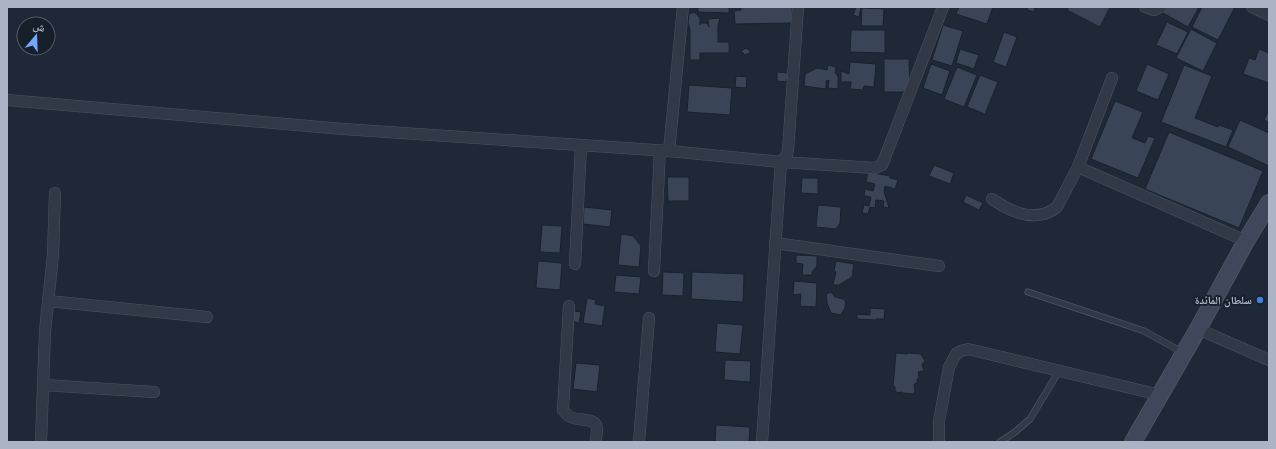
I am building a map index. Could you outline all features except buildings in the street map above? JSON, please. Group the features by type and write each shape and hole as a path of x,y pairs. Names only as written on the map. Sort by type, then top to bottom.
{"main road":[{"path":"1133,442 1269,203"}],"street":[{"path":"654,271 665,151 683,7"},
{"path":"762,442 781,162 787,155 788,150 798,7"},
{"path":"7,100 343,129 665,151 781,162 875,168 882,165 943,7"},
{"path":"1145,7 1154,10 1160,7"},
{"path":"1252,7 1269,14"},
{"path":"992,199 1006,208 1026,215 1051,212 1057,207 1078,167 1112,78"},
{"path":"575,264 581,146"},
{"path":"1078,167 1246,241"},
{"path":"41,442 45,331 53,255 55,193"},
{"path":"775,243 939,266"},
{"path":"48,301 207,317"},
{"path":"569,306 563,410 566,414 573,418 591,421 596,424 596,442"},
{"path":"639,442 649,318"},
{"path":"1198,329 1269,360"},
{"path":"939,442 939,421 951,363 956,354 960,351 968,349 1160,395"},
{"path":"44,385 154,392"}],"lane":[{"path":"1028,292 1144,331 1184,353"},
{"path":"1000,442 1030,419 1059,370"}],"place":[{"name":"سلطان المائدة","path":"1260,300"}]}
